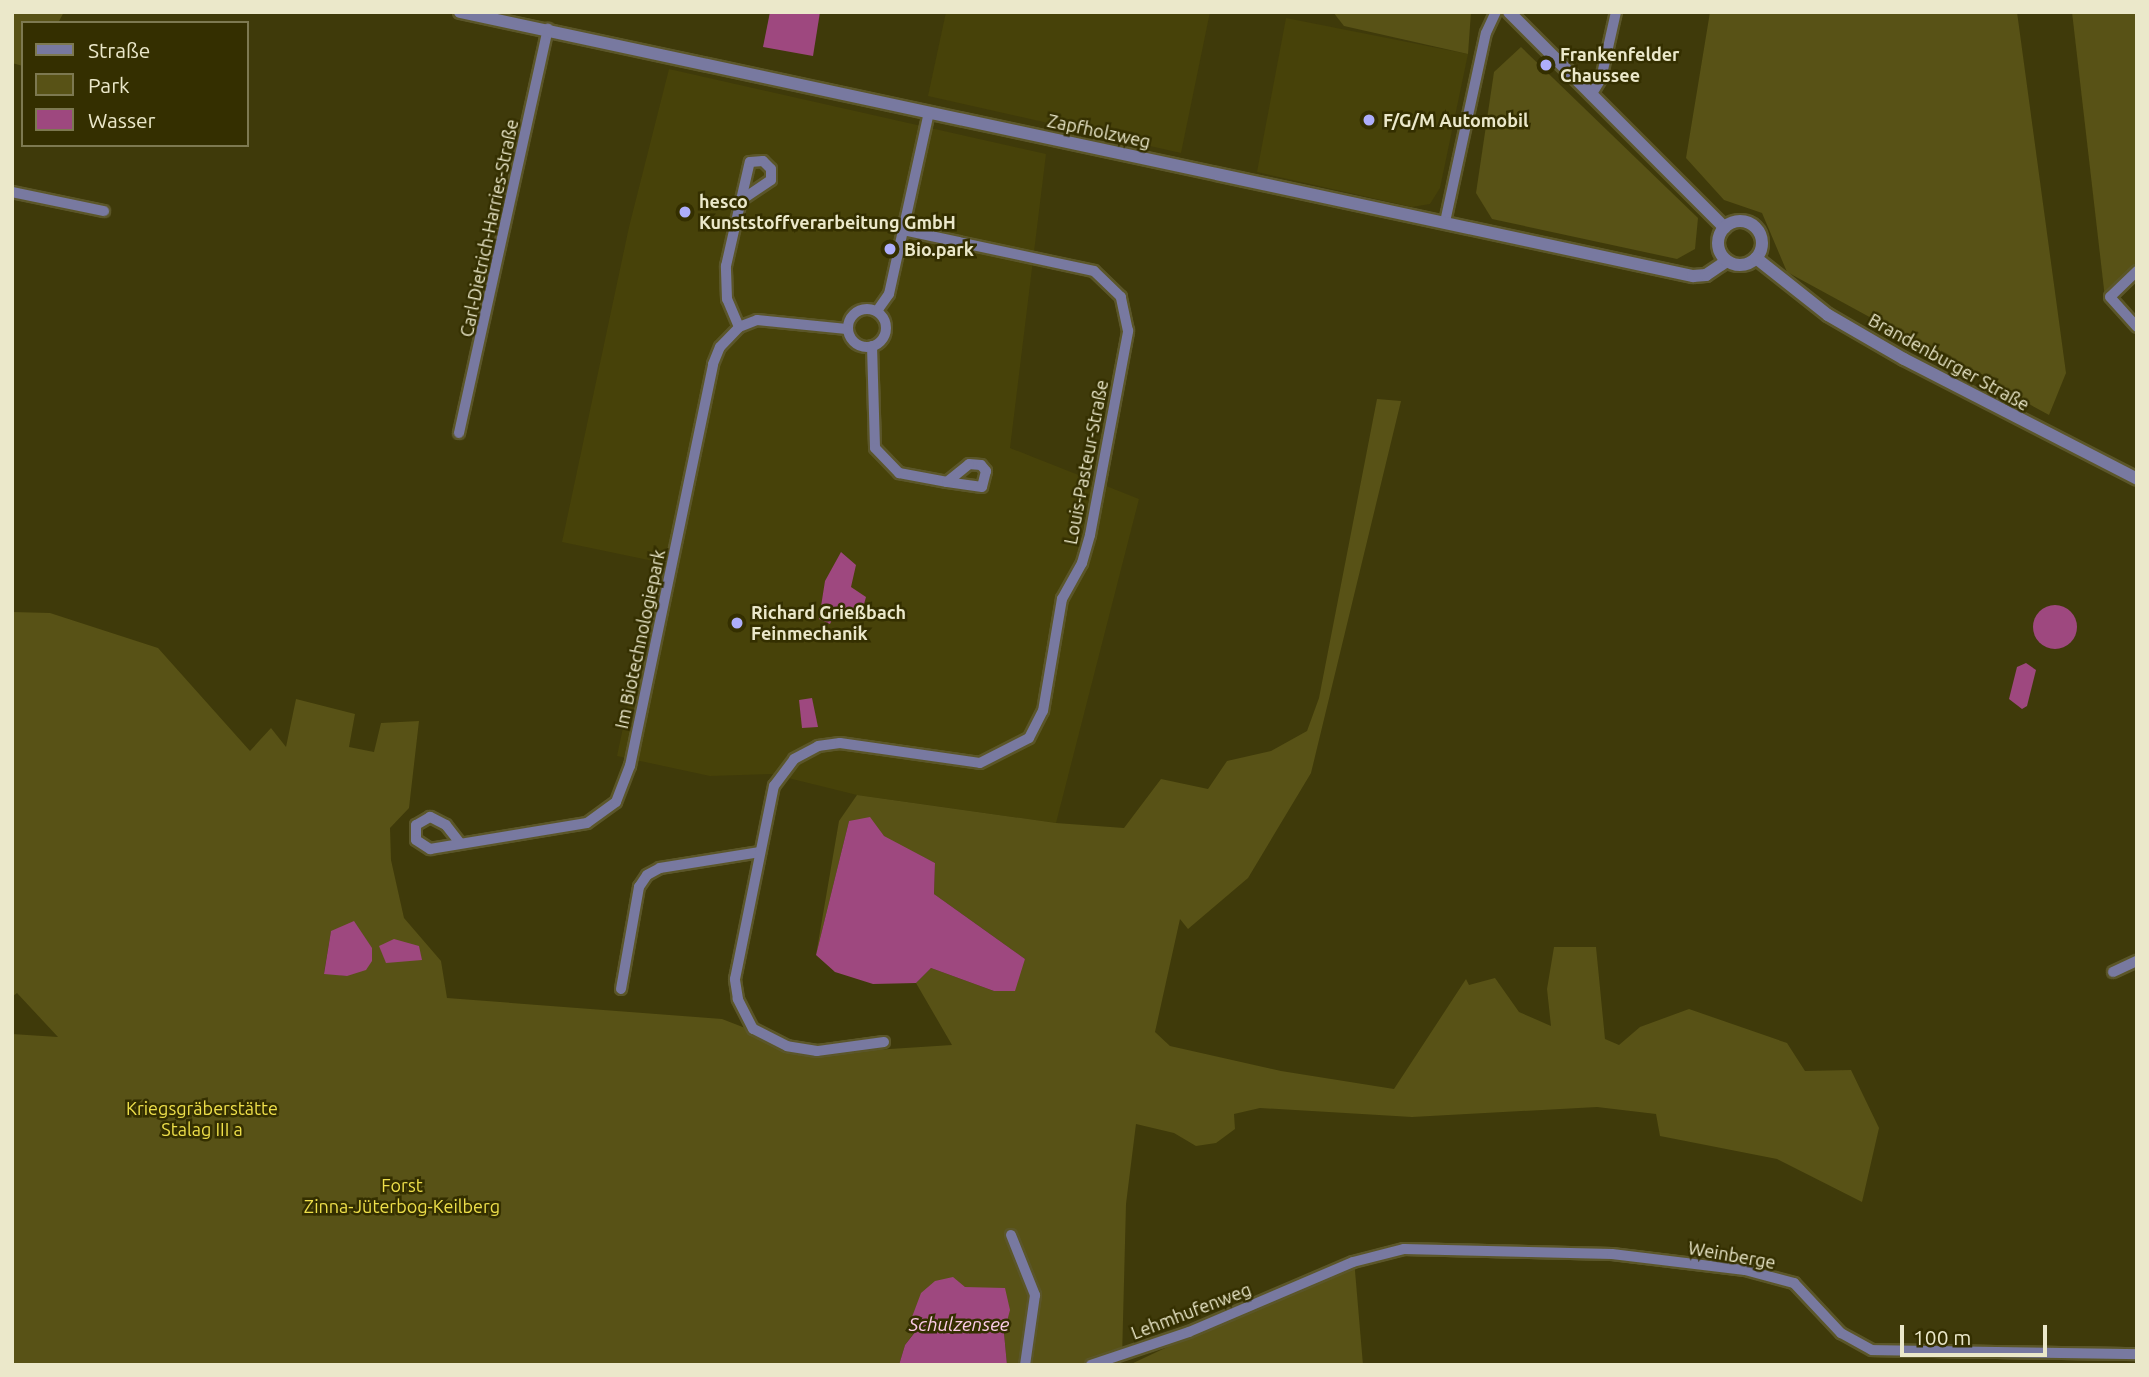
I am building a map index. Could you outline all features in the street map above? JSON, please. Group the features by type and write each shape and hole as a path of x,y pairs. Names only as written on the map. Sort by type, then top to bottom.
{"street":[{"name":"Zapfholzweg","path":"460,12 1693,276 1706,275 1727,261"},
{"path":"1445,222 1486,33 1496,12"},
{"path":"1509,12 1724,228"},
{"path":"1591,95 1601,79 1616,12"},
{"name":"Carl-Dietrich-Harries-Straße","path":"459,433 548,29"},
{"path":"877,311 889,294 929,112"},
{"path":"741,200 771,180 771,169 763,161 750,162 741,200 726,266 727,299 739,327 757,320 847,329"},
{"path":"12,192 104,211"},
{"path":"1738,222 1752,225 1761,237 1756,258 1745,264 1727,261 1718,241 1724,228 1738,222"},
{"name":"Louis-Pasteur-Straße","path":"884,1042 817,1051 787,1046 753,1029 738,999 735,979 774,786 794,758 818,746 840,743 980,763 1029,738 1043,711 1062,599 1082,563 1090,535 1128,331 1121,298 1103,277 1085,268 903,230"},
{"name":"Brandenburger Straße","path":"1756,258 1828,315 1904,359 2137,479"},
{"path":"2137,271 2110,297 2137,327"},
{"path":"866,308 877,311 887,327 883,339 872,346 856,344 847,329 854,313 866,308"},
{"name":"Im Biotechnologiepark","path":"460,843 587,823 608,811 620,794 630,766 713,364 720,347 739,327"},
{"path":"872,346 875,448 899,473 947,482"},
{"path":"621,989 639,887 647,876 660,868 760,852"},
{"path":"2113,971 2137,961"},
{"path":"1011,1235 1034,1295 1025,1365"},
{"name":"Weinberge","path":"1302,1285 1353,1262 1404,1249 1612,1254 1745,1270 1794,1283 1841,1333 1872,1350 2137,1354"},
{"name":"Lehmhufenweg","path":"1091,1365 1189,1332 1302,1285"}],"shaded area":[{"path":"946,12 1210,12 1181,153 928,96"},
{"path":"1286,18 1468,54 1440,188 1430,204 1412,207 1257,172"},
{"path":"669,69 1046,154 1010,448 1139,499 1056,823 857,795 772,774 710,776 617,756 658,562 562,542 629,227"}],"green space":[{"path":"12,12 64,12 59,21 21,21 21,65 12,63"},
{"path":"1333,12 1471,12 1468,54 1344,26"},
{"path":"1710,12 2017,12 2066,373 2049,415 1787,272 1762,213 1724,200 1686,158"},
{"path":"2072,12 2137,12 2137,266 2105,298"},
{"path":"1521,47 1698,218 1695,249 1677,259 1492,219 1476,193 1494,72"},
{"path":"1377,399 1401,401 1311,773 1248,878 1188,929 1180,919 1155,1032 1170,1046 1281,1071 1394,1089 1466,979 1469,985 1495,978 1519,1012 1551,1026 1547,989 1554,947 1596,947 1605,1039 1619,1045 1640,1027 1689,1009 1787,1043 1805,1071 1851,1070 1879,1128 1862,1202 1777,1159 1660,1136 1656,1114 1597,1107 1412,1117 1260,1108 1234,1114 1235,1129 1216,1143 1196,1146 1174,1133 1136,1124 1126,1204 1122,1359 1112,1365 1007,1365 1004,1332 988,1291 965,1287 919,1326 905,1345 899,1365 12,1365 12,1034 58,1037 17,993 12,997 12,612 50,613 158,648 250,751 271,728 286,747 296,699 355,714 349,747 374,752 381,723 419,721 409,808 390,828 391,860 404,918 441,961 447,998 722,1019 812,1054 952,1045 916,983 931,968 994,991 1025,959 934,894 935,863 849,821 816,955 839,821 857,795 1056,823 1124,828 1161,779 1208,789 1227,761 1271,751 1307,731 1319,698","holes":["331,931 347,976 324,973"]},
{"path":"1354,1259 1363,1365 1129,1365"}],"water":[{"path":"770,12 820,12 813,56 763,47"},
{"path":"841,552 856,565 851,587 866,597 860,619 839,605 830,624 819,619 825,581"},
{"path":"2055,605 2070,612 2077,627 2070,642 2055,649 2040,642 2033,627 2040,612"},
{"path":"2026,663 2036,670 2027,706 2022,709 2009,699 2017,667"},
{"path":"812,698 818,727 802,728 799,700"},
{"path":"870,817 884,836 935,863 934,894 1025,959 1015,991 994,991 931,968 916,983 873,984 835,972 816,955 849,821"},
{"path":"354,921 372,948 372,961 366,970 347,976 324,974 331,931"},
{"path":"394,939 419,946 422,960 386,963 379,946"},
{"name":"Schulzensee","path":"953,1277 965,1287 1005,1288 1010,1310 1004,1333 1007,1365 899,1365 905,1345 919,1327 912,1317 921,1293 935,1281"}],"place":[{"name":"Frankenfelder Chaussee","path":"1546,65"},
{"name":"F/G/M Automobil","path":"1369,120"},
{"name":"hesco Kunststoffverarbeitung GmbH","path":"685,212"},
{"name":"Bio.park","path":"890,249"},
{"name":"Richard Grießbach Feinmechanik","path":"737,623"}],"park label":[{"name":"Kriegsgräberstätte Stalag III a","path":"202,1119"},
{"name":"Forst Zinna-Jüterbog-Keilberg","path":"402,1196"}]}
